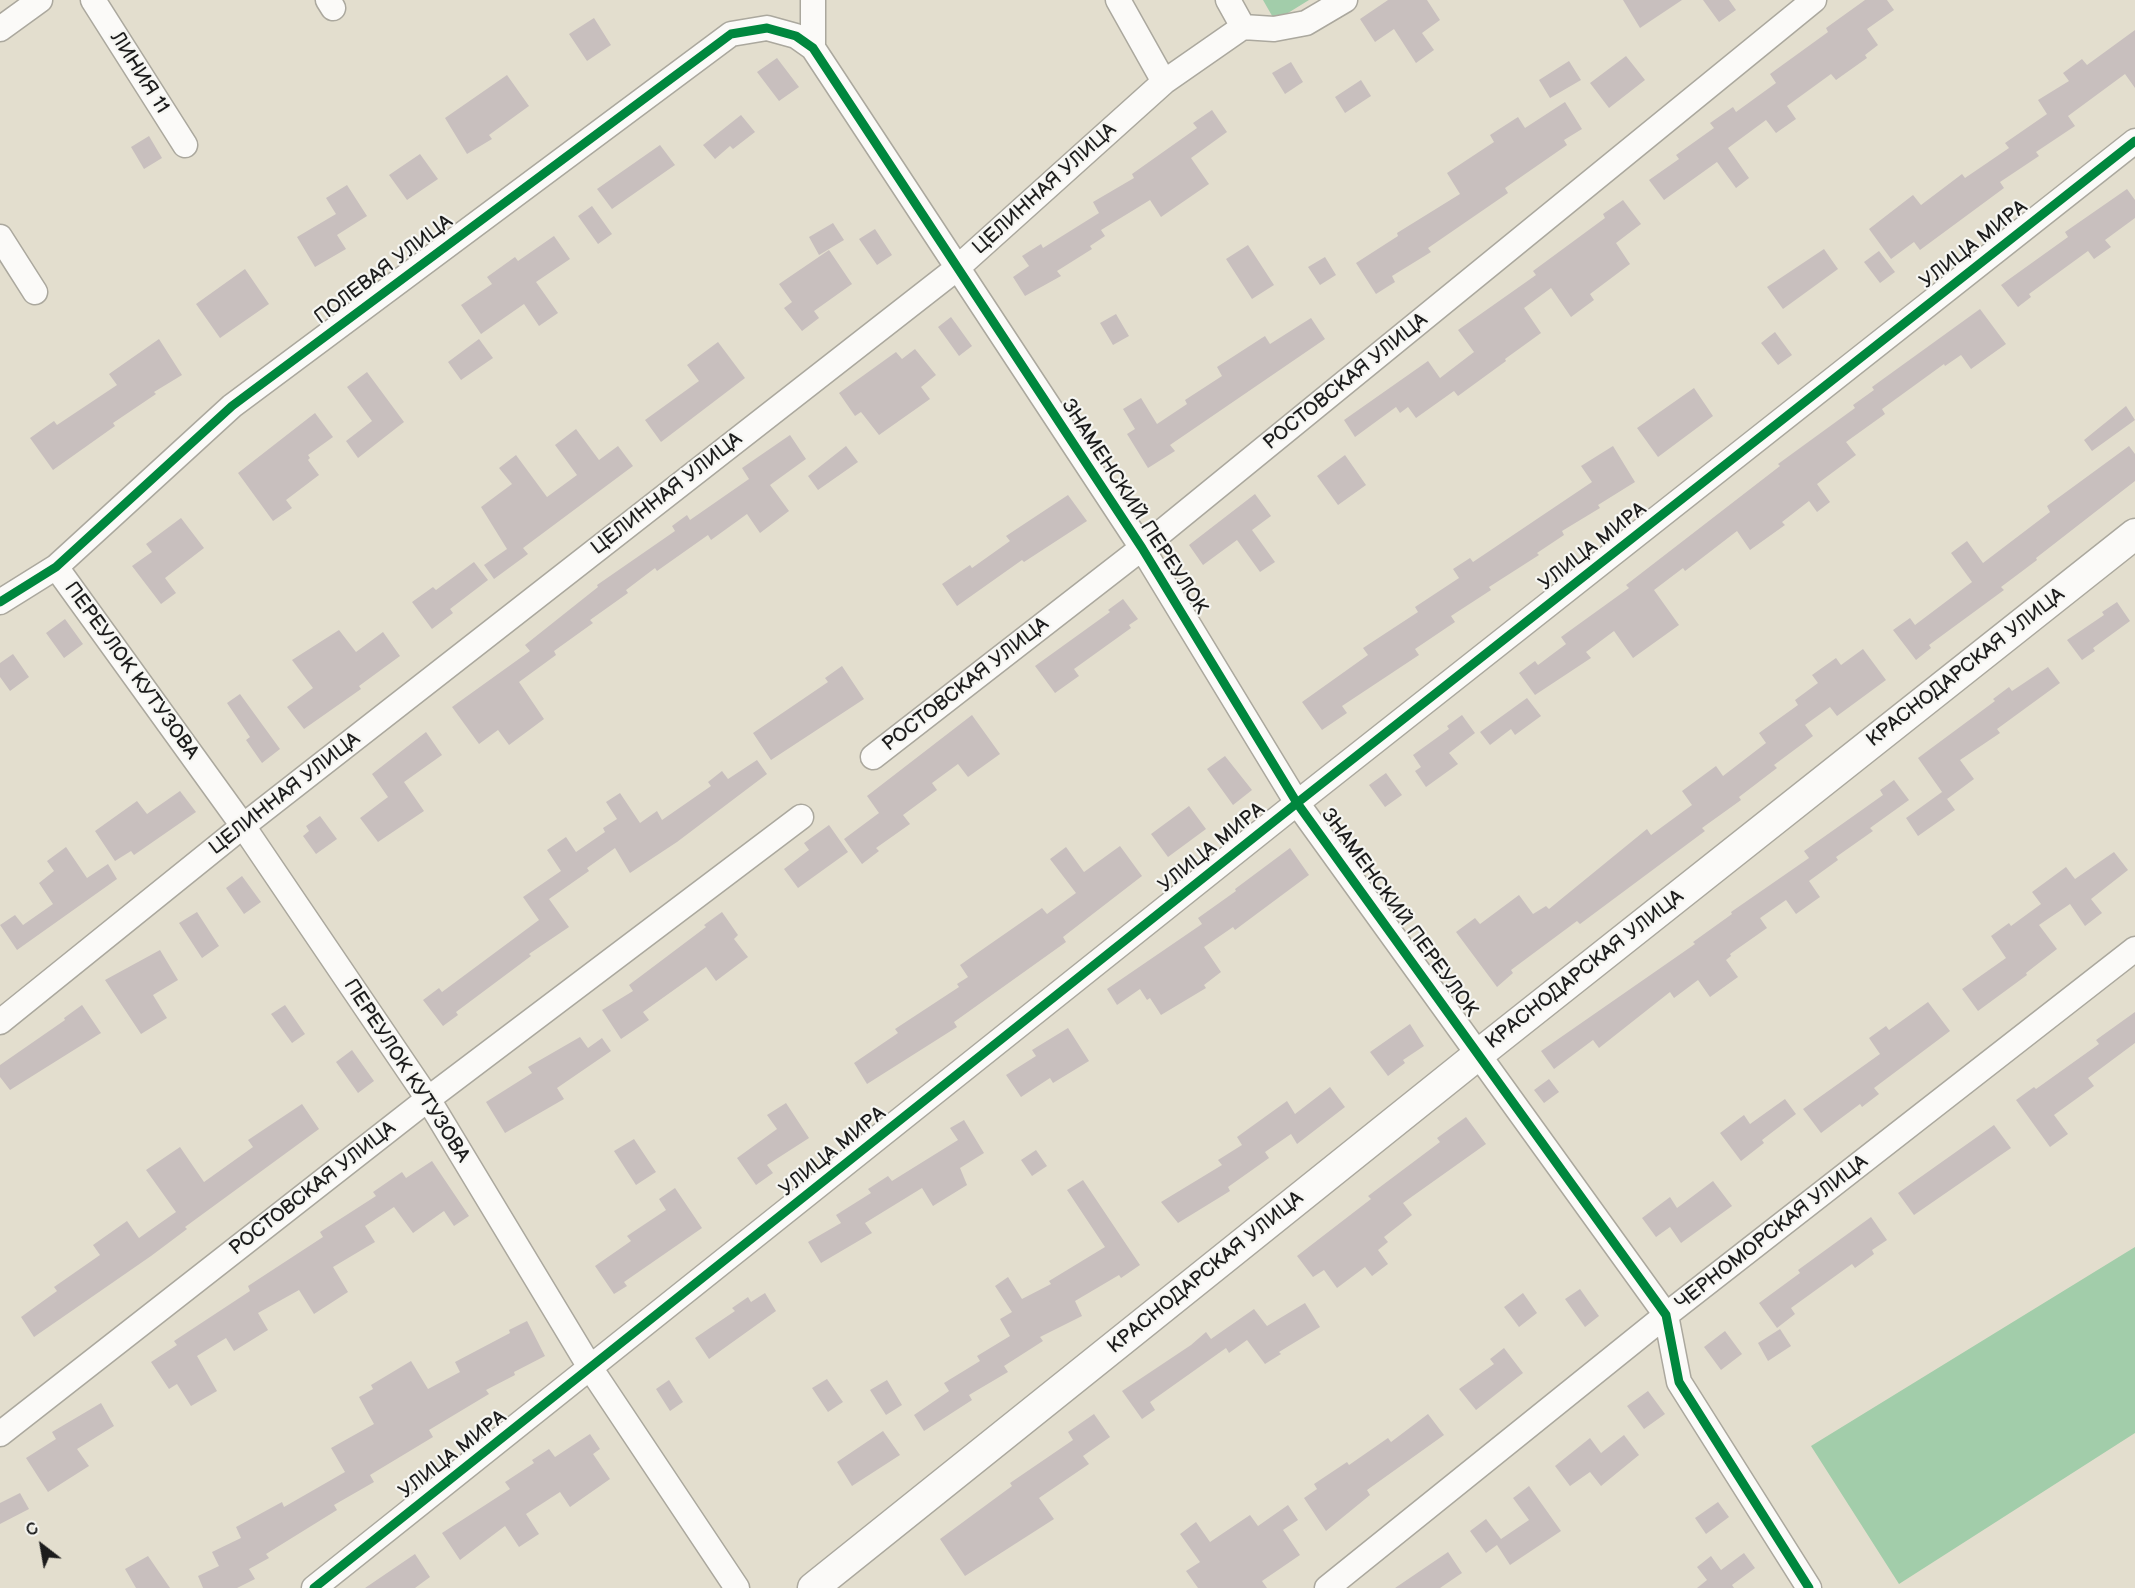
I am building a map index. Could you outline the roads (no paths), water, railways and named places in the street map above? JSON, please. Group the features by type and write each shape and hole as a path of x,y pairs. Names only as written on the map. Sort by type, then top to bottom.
{"street":[{"path":"0,28 40,0"},
{"name":"ЛИНИЯ 11","path":"93,0 185,145"},
{"path":"813,0 813,48"},
{"path":"1118,0 1164,82"},
{"path":"1228,0 1243,27 1274,29 1306,23 1345,0"},
{"name":"РОСТОВСКАЯ УЛИЦА","path":"873,757 1142,548 1814,0"},
{"name":"ЦЕЛИННАЯ УЛИЦА","path":"0,1022 243,826 956,268 1164,82 1243,27"},
{"name":"ПОЛЕВАЯ УЛИЦА","path":"0,602 56,567 232,406 731,34 767,28 796,36 813,48"},
{"name":"ЗНАМЕНСКИЙ ПЕРЕУЛОК","path":"813,48 1142,548 1297,803 1666,1315 1679,1382 1799,1582"},
{"name":"УЛИЦА МИРА","path":"314,1588 1297,803 2135,141"},
{"path":"0,237 35,292"},
{"name":"КРАСНОДАРСКАЯ УЛИЦА","path":"813,1588 1479,1054 2135,534"},
{"name":"ПЕРЕУЛОК КУТУЗОВА","path":"56,567 243,826 428,1099 591,1369 737,1588"},
{"name":"РОСТОВСКАЯ УЛИЦА","path":"0,1434 428,1099 801,817"},
{"name":"ЧЕРНОМОРСКАЯ УЛИЦА","path":"1327,1588 1666,1315 2135,949"}]}
